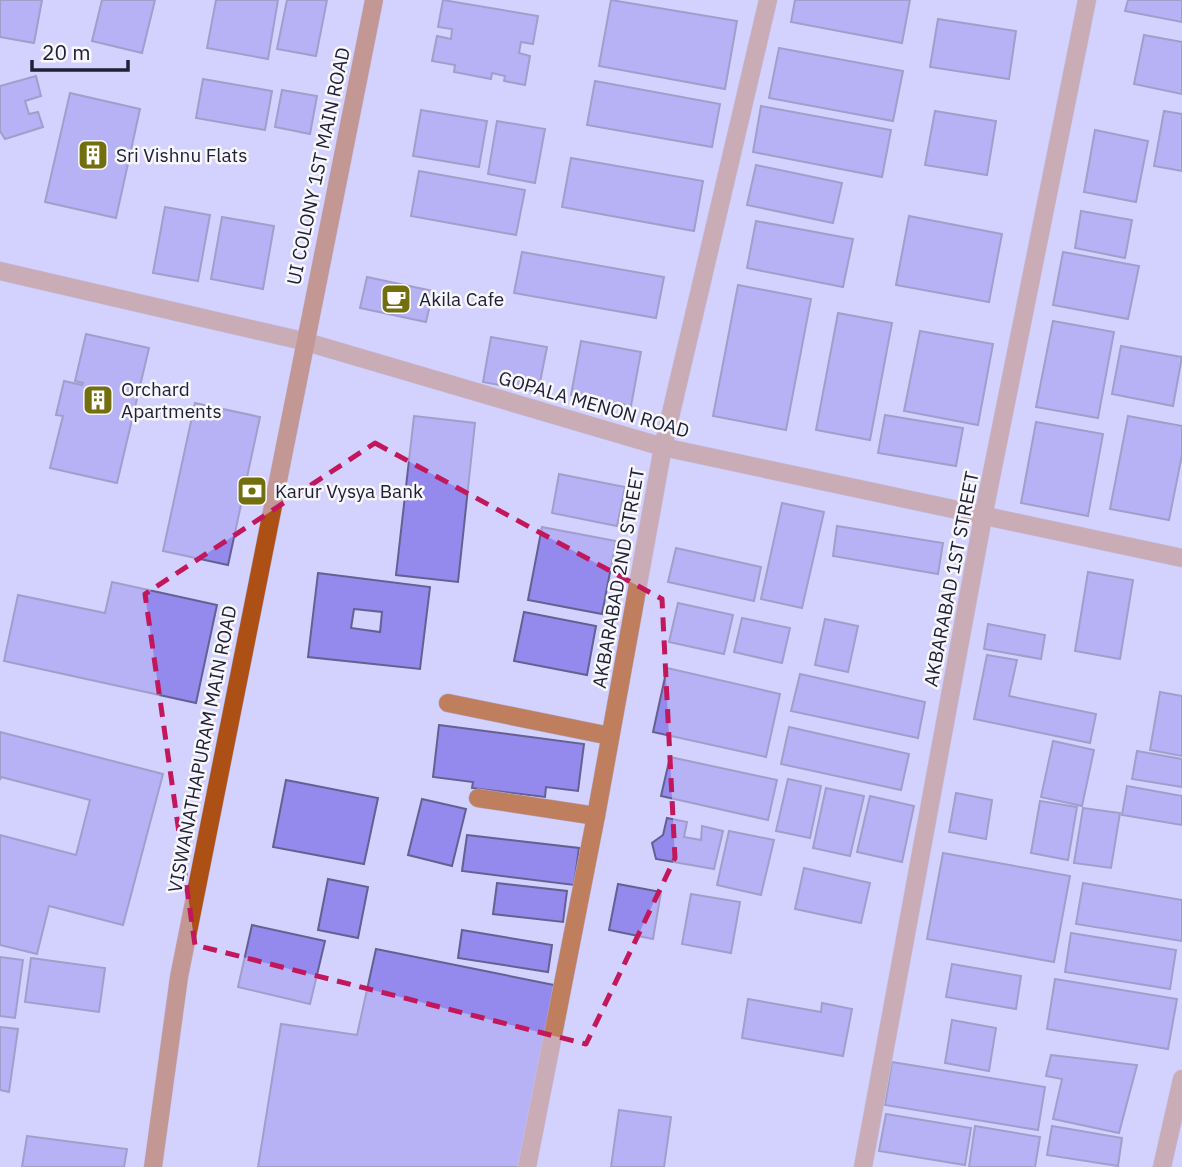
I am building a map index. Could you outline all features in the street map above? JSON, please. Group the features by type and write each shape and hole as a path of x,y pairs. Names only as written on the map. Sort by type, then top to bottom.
{"main road":[{"name":"UI COLONY 1ST MAIN ROAD","path":"303,341 374,0"},
{"name":"VISWANATHAPURAM MAIN ROAD","path":"153,1167 179,977 303,341"}],"street":[{"name":"AKBARABAD 2ND STREET","path":"527,1167 596,816 663,447 768,0"},
{"name":"AKBARABAD 1ST STREET","path":"863,1167 983,517 1087,0"},
{"name":"GOPALA MENON ROAD","path":"0,271 303,341 663,447 1182,558"},
{"path":"448,703 610,736"},
{"path":"478,798 596,816"},
{"path":"1162,1167 1174,1150 1182,1079"}],"highlighted area":[{"path":"375,443 662,599 675,858 586,1044 195,945 145,594"}],"building":[{"path":"0,0 42,0 34,43 0,37"},
{"path":"102,0 155,0 142,53 92,41"},
{"path":"216,0 278,0 268,59 207,48"},
{"path":"287,0 327,0 316,56 277,49"},
{"path":"443,0 538,16 533,44 521,42 519,53 530,56 525,85 504,81 505,76 492,73 491,79 454,72 455,65 432,61 437,36 451,39 452,29 438,27"},
{"path":"611,0 737,21 725,89 599,66"},
{"path":"795,0 910,0 902,43 791,22"},
{"path":"1128,0 1182,0 1182,22 1125,11"},
{"path":"938,19 1016,31 1009,79 930,67"},
{"path":"1144,35 1182,42 1182,94 1134,84"},
{"path":"779,48 903,71 893,121 769,98"},
{"path":"36,76 41,96 25,101 29,114 38,112 43,127 5,139 0,131 0,86"},
{"path":"203,79 272,91 265,130 196,118"},
{"path":"595,81 720,104 712,147 587,125"},
{"path":"282,90 317,96 310,134 275,127"},
{"name":"Sri Vishnu Flats","path":"70,93 140,109 116,218 45,202"},
{"path":"761,106 891,130 882,177 753,152"},
{"path":"421,110 487,121 479,167 413,156"},
{"path":"935,111 996,121 987,175 925,165"},
{"path":"1164,111 1182,114 1182,171 1154,166"},
{"path":"497,121 545,129 535,183 488,174"},
{"path":"1095,130 1148,141 1136,202 1084,192"},
{"path":"571,158 703,181 694,231 562,207"},
{"path":"756,165 842,183 833,223 747,205"},
{"path":"419,171 525,190 516,235 411,216"},
{"path":"165,207 210,215 198,281 153,273"},
{"path":"1081,211 1132,220 1125,258 1075,248"},
{"path":"909,216 1002,234 989,302 896,285"},
{"path":"222,217 274,226 263,289 211,279"},
{"path":"756,221 853,239 843,287 747,268"},
{"path":"522,252 664,277 656,318 514,293"},
{"path":"1063,252 1139,266 1128,319 1053,305"},
{"name":"Akila Cafe","path":"367,277 433,291 426,322 360,308"},
{"path":"738,285 811,299 786,430 713,416"},
{"path":"838,313 892,323 870,440 816,430"},
{"path":"1053,321 1114,332 1098,418 1036,407"},
{"path":"920,331 993,344 978,425 904,411"},
{"name":"Orchard Apartments","path":"86,334 149,348 117,483 50,468 63,416 56,415 64,381 83,383 75,381"},
{"path":"491,337 547,347 538,392 483,382"},
{"path":"581,341 641,352 631,406 571,395"},
{"path":"1121,346 1182,357 1173,406 1112,394"},
{"path":"195,403 260,417 228,565 163,551"},
{"path":"885,415 963,428 956,466 878,453"},
{"path":"414,416 475,423 458,582 396,575"},
{"path":"1128,416 1182,426 1182,455 1169,520 1110,509"},
{"path":"1036,422 1103,434 1088,516 1021,503"},
{"path":"559,474 625,487 617,526 552,513"},
{"path":"782,503 824,512 802,608 761,599"},
{"path":"837,526 943,543 938,574 833,556"},
{"path":"542,527 616,541 602,614 528,600"},
{"path":"676,548 761,567 754,601 668,582"},
{"path":"1088,572 1133,580 1120,659 1075,651"},
{"path":"318,573 430,587 420,669 308,657","holes":["354,609 382,612 380,632 351,628"]},
{"path":"112,582 217,605 196,703 4,661 18,595 105,613"},
{"path":"678,603 733,615 724,654 669,642"},
{"path":"524,612 596,626 587,675 514,661"},
{"path":"742,618 790,628 782,663 734,652"},
{"path":"825,619 858,626 848,672 815,665"},
{"path":"988,624 1045,635 1041,659 984,649"},
{"path":"987,655 1017,660 1009,696 1096,714 1090,743 974,719"},
{"path":"667,668 780,694 766,757 653,732"},
{"path":"800,674 925,702 918,738 791,711"},
{"path":"1160,692 1182,696 1182,756 1150,750"},
{"path":"439,725 584,744 578,791 546,787 545,797 472,788 473,782 433,777"},
{"path":"789,727 909,754 901,790 781,764"},
{"path":"0,732 163,774 123,925 49,906 37,954 0,945 0,835 76,855 90,800 1,777 0,780"},
{"path":"1053,741 1094,750 1082,806 1041,797"},
{"path":"1137,751 1182,759 1182,787 1132,779"},
{"path":"670,757 777,780 768,820 661,796"},
{"path":"788,779 821,786 810,838 776,831"},
{"path":"286,780 378,798 364,864 273,847"},
{"path":"1127,786 1182,796 1182,825 1122,815"},
{"path":"826,788 864,796 850,856 813,848"},
{"path":"956,793 992,800 986,839 949,832"},
{"path":"870,796 914,806 902,862 857,852"},
{"path":"422,799 466,809 452,866 408,855"},
{"path":"1040,801 1077,807 1068,860 1031,853"},
{"path":"1083,808 1120,813 1111,868 1074,863"},
{"path":"667,818 687,822 684,837 701,840 702,826 723,831 714,869 656,859 652,843 663,835"},
{"path":"729,831 774,840 761,895 717,885"},
{"path":"467,835 579,848 574,885 462,871"},
{"path":"943,853 1070,876 1054,962 927,939"},
{"path":"804,868 870,883 861,923 795,909"},
{"path":"328,879 368,887 358,938 318,930"},
{"path":"497,883 567,891 563,922 493,914"},
{"path":"1083,883 1182,900 1182,941 1076,924"},
{"path":"618,884 661,892 653,939 609,930"},
{"path":"691,894 740,902 731,953 682,944"},
{"path":"252,925 325,941 310,1004 238,987"},
{"path":"462,930 552,945 548,972 458,958"},
{"path":"1071,933 1176,950 1170,989 1065,972"},
{"path":"376,949 559,986 519,1167 258,1167 281,1024 357,1035"},
{"path":"0,957 23,960 15,1018 0,1016"},
{"path":"31,958 105,968 99,1012 25,1002"},
{"path":"952,964 1021,976 1016,1009 946,997"},
{"path":"1055,979 1177,999 1168,1049 1047,1029"},
{"path":"748,999 821,1012 822,1003 852,1009 843,1056 742,1038"},
{"path":"952,1020 996,1028 989,1071 945,1063"},
{"path":"0,1027 18,1029 9,1092 0,1090"},
{"path":"1051,1055 1137,1065 1119,1133 1053,1119 1062,1079 1046,1076"},
{"path":"892,1062 1045,1087 1038,1130 885,1105"},
{"path":"619,1110 671,1117 664,1167 611,1167"},
{"path":"886,1114 971,1128 965,1165 879,1151"},
{"path":"975,1126 1040,1137 1035,1167 969,1167"},
{"path":"1052,1126 1122,1138 1118,1166 1047,1155"},
{"path":"27,1136 127,1149 124,1167 22,1167"}],"place":[{"name":"Sri Vishnu Flats","path":"93,155"},
{"name":"Akila Cafe","path":"396,299"},
{"name":"Orchard Apartments","path":"98,400"},
{"name":"Karur Vysya Bank","path":"252,491"}]}
